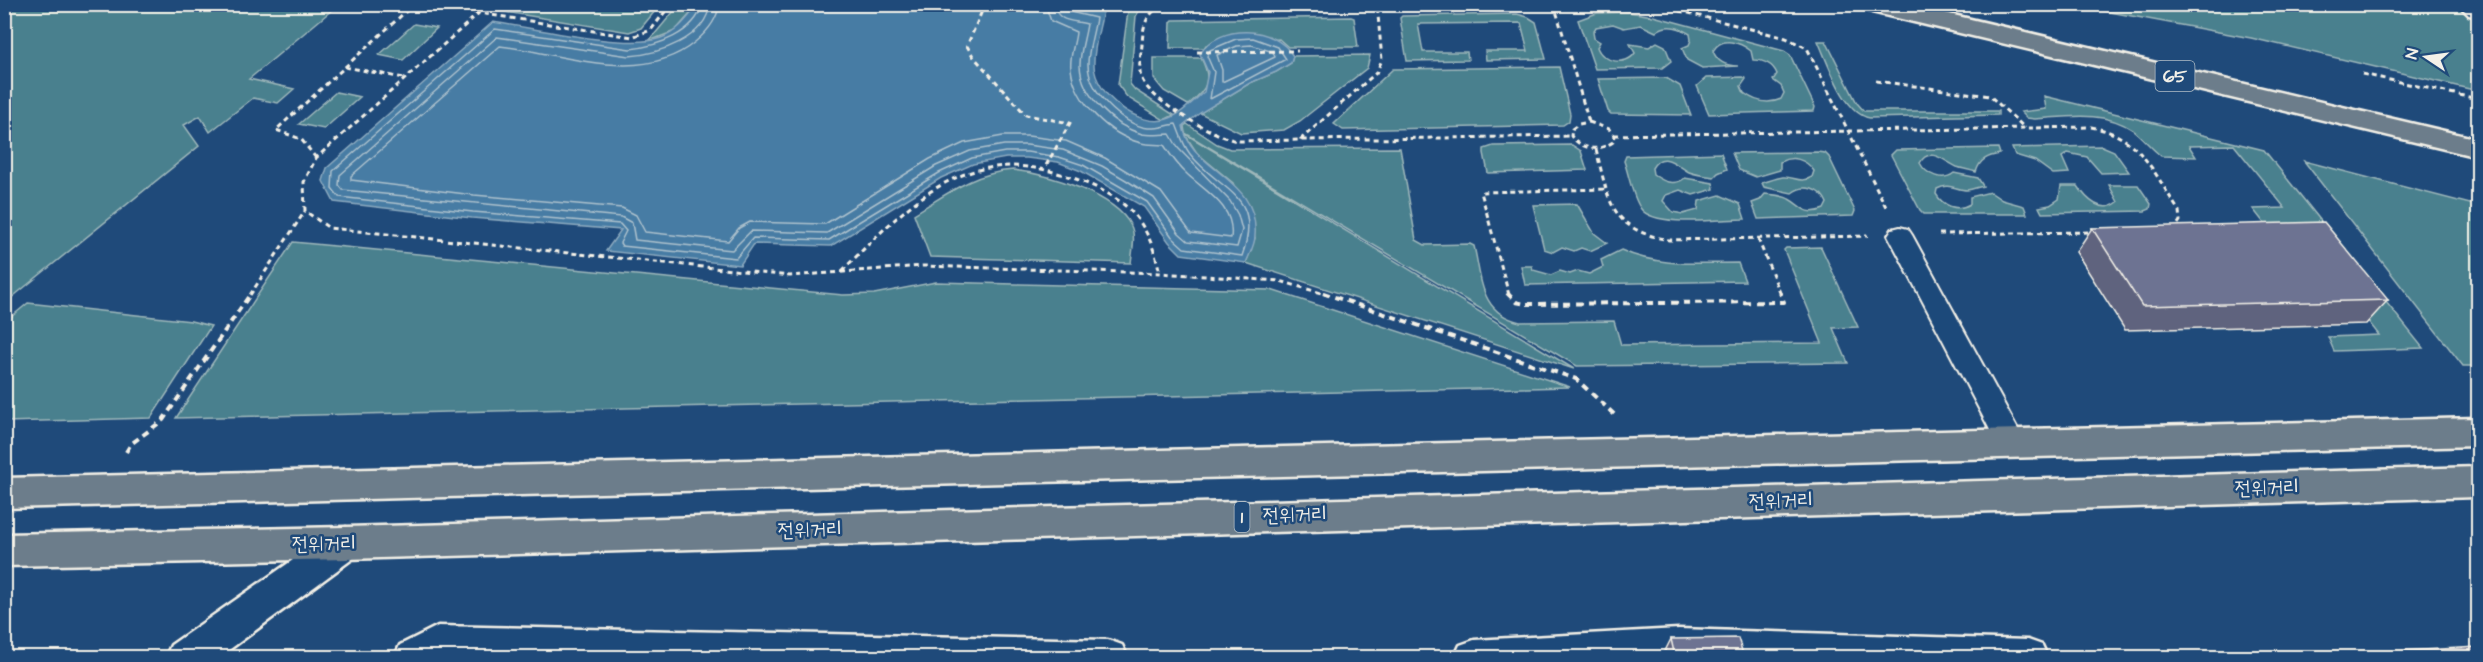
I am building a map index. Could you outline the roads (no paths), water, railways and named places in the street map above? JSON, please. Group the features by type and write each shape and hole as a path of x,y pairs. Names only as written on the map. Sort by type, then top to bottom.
{"main road":[{"name":"65","path":"1872,4 2478,148"},
{"path":"4,493 2478,432"},
{"name":"전위거리","path":"4,550 346,543 2478,482"}],"street":[{"path":"2471,4 2478,9"},
{"path":"185,657 346,543"},
{"path":"414,657 438,644 901,655 1108,657"},
{"path":"1474,657 1679,647 2028,657"}],"lane":[{"path":"1900,235 2011,443"}],"water":[{"path":"1035,4 1103,11 1095,52 1096,76 1102,87 1120,107 1144,119 1156,121 1172,117 1204,92 1208,72 1200,54 1220,37 1247,32 1274,38 1285,46 1293,56 1291,63 1250,83 1183,126 1188,141 1198,154 1236,187 1247,201 1254,216 1255,236 1246,263 1181,254 1169,242 1144,207 1081,171 1058,162 1027,158 1006,158 973,164 941,178 831,246 754,244 740,265 606,251 621,230 472,218 334,202 323,181 327,168 493,22 603,40 645,41 661,38 673,32 698,5"}]}
